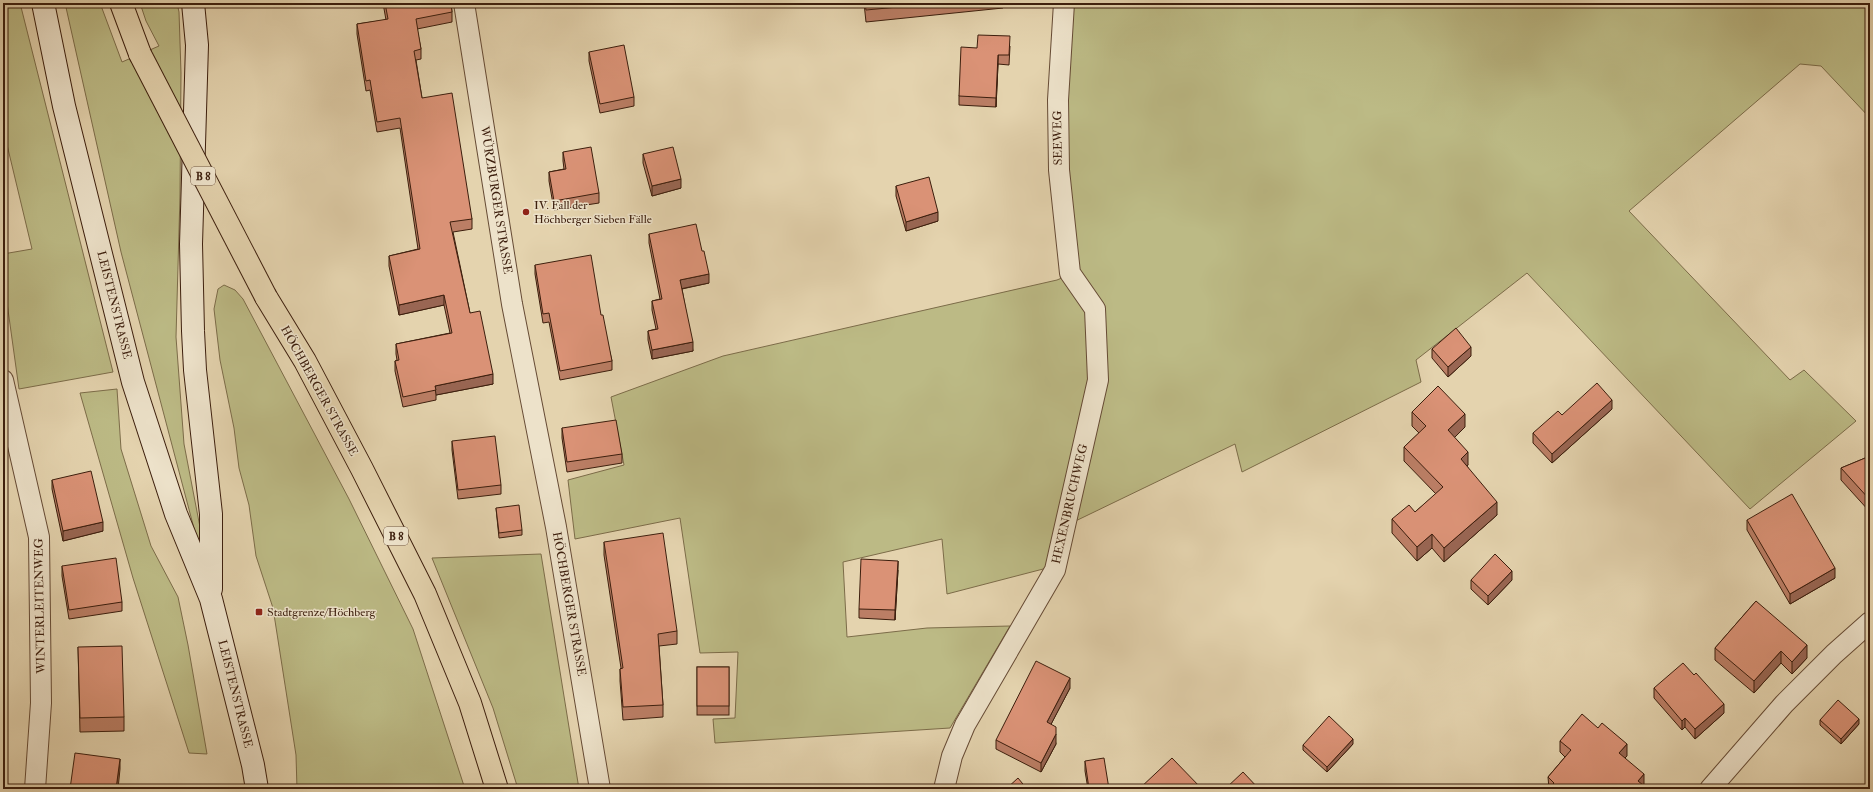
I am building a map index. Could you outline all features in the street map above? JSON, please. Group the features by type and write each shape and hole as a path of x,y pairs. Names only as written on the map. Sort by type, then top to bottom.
{"main road":[{"name":"LEISTENSTRASSE","path":"43,3 64,106 133,382 176,514 211,598 253,765 257,789"},
{"name":"HÖCHBERGER STRASSE","path":"121,3 140,54 266,297 315,382 362,469 425,594 470,703 497,789"},
{"name":"LEISTENSTRASSE","path":"193,3 198,45 191,244 193,331 195,370 211,514 211,598"}],"street":[{"name":"WÜRZBURGER STRASSE","path":"464,3 512,304 530,396"},
{"name":"SEEWEG","path":"1064,3 1058,100 1058,135 1059,170 1070,273"},
{"name":"HEXENBRUCHWEG","path":"944,789 952,756 966,725 1055,570 1098,380 1095,309 1070,273"},
{"name":"WINTERLEITENWEG","path":"3,380 39,537 41,703 35,789"},
{"name":"HÖCHBERGER STRASSE","path":"530,396 556,527 600,789"},
{"path":"1710,789 1784,704 1834,654 1870,622"}],"shaded area":[{"path":"3,3 20,3 113,372 19,389 3,274 3,254 32,249 3,128"},
{"path":"65,3 100,3 122,62 159,46 146,21 140,3 177,3 179,12 181,73 180,195 176,337 184,444 204,548 200,551 121,252"},
{"path":"1070,3 1870,3 1870,118 1821,66 1800,64 1629,211 1790,380 1804,370 1856,421 1750,509 1527,273 1416,360 1421,382 1242,472 1235,444 1061,528 1047,568 947,594 942,539 843,562 847,637 927,628 1010,626 950,728 715,743 713,719 735,718 738,652 700,653 680,518 575,539 568,480 624,465 611,397 723,356 1057,280 1076,272 1065,175"},
{"path":"224,285 235,290 243,299 349,499 413,629 465,789 297,789 296,755 273,608 256,556 249,505 239,468 234,428 220,360 214,309 218,289"},
{"path":"117,389 121,449 151,546 178,597 207,754 189,753 133,578 80,393"},
{"path":"541,554 579,789 518,789 493,708 432,558"}],"building":[{"path":"385,3 451,3 452,12 416,19 421,49 414,51 422,98 452,93 472,219 450,222 470,313 480,311 493,374 435,386 436,390 403,397 395,361 399,360 396,344 452,333 444,295 399,305 389,256 420,249 400,118 377,122 370,80 366,81 357,24 388,19"},
{"path":"865,3 941,3 866,10"},
{"path":"978,35 1010,36 1009,55 998,55 996,98 959,96 961,47 977,48"},
{"path":"624,45 634,97 600,104 589,52"},
{"path":"591,147 599,193 554,201 549,172 566,169 563,152"},
{"path":"673,147 681,179 652,186 643,154"},
{"path":"929,177 938,212 906,222 896,186"},
{"path":"696,224 709,274 680,280 693,342 652,350 648,331 658,329 652,301 662,299 649,234"},
{"path":"591,255 601,315 603,315 612,361 560,371 549,313 543,314 535,265"},
{"path":"1456,328 1471,347 1448,367 1432,349"},
{"path":"1597,383 1612,400 1552,454 1533,433 1558,411 1562,415"},
{"path":"1438,386 1465,414 1448,430 1468,452 1461,459 1497,502 1444,548 1432,534 1417,547 1392,519 1409,505 1415,512 1443,487 1404,447 1426,426 1412,412"},
{"path":"616,420 622,454 567,462 562,428"},
{"path":"495,436 501,485 458,490 452,441"},
{"path":"1870,456 1870,500 1841,468"},
{"path":"91,471 103,522 63,531 52,480"},
{"path":"1792,494 1835,568 1790,594 1747,520"},
{"path":"519,505 522,530 499,533 496,508"},
{"path":"663,533 677,631 658,634 663,705 623,707 620,669 623,668 604,542"},
{"path":"1495,554 1512,571 1488,596 1471,580"},
{"path":"116,558 122,602 69,610 62,566"},
{"path":"861,559 898,561 895,610 859,609"},
{"path":"1756,601 1807,645 1792,662 1781,651 1754,681 1715,648"},
{"path":"122,646 124,717 80,718 78,647"},
{"path":"1036,661 1070,678 1047,722 1056,727 1056,734 1041,763 996,740"},
{"path":"1683,663 1694,675 1696,673 1724,704 1695,729 1685,718 1682,721 1654,688"},
{"path":"697,667 729,667 729,706 697,706"},
{"path":"1838,700 1859,719 1841,739 1820,720"},
{"path":"1582,714 1598,728 1602,723 1627,744 1619,753 1644,774 1638,781 1648,789 1549,789 1554,783 1548,777 1571,750 1560,741"},
{"path":"1329,716 1353,739 1327,767 1303,745"},
{"path":"75,753 120,759 116,789 70,789"},
{"path":"1104,758 1109,789 1089,789 1085,761"},
{"path":"1172,758 1202,789 1139,789"},
{"path":"1243,772 1259,789 1225,789"},
{"path":"1018,778 1027,789 1006,789"}],"place":[{"name":"IV. Fall der Höchberger Sieben Fälle","path":"526,212"},
{"name":"Stadtgrenze/Höchberg","path":"259,612"}]}
